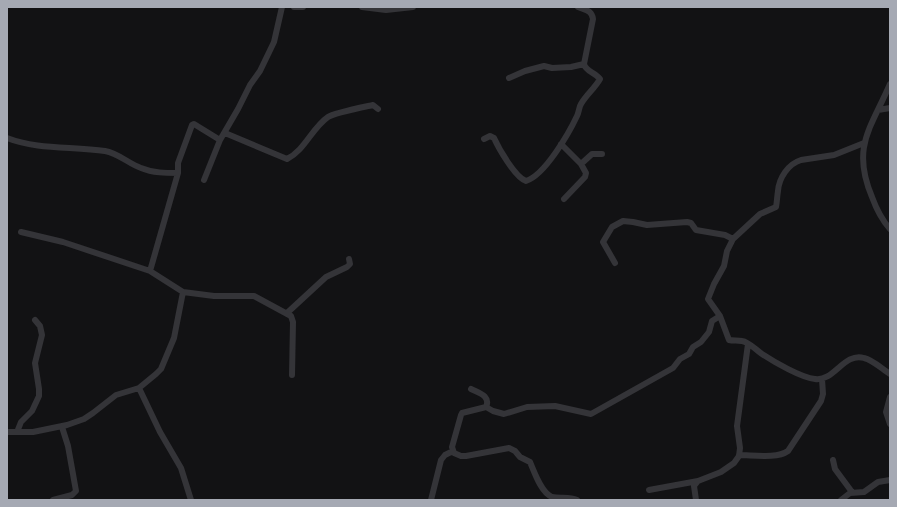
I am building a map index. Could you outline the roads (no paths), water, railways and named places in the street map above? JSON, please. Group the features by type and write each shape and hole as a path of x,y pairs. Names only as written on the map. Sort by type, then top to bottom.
{"street":[{"path":"204,180 220,140 250,85 260,71 274,42 282,7"},
{"path":"294,7 303,7"},
{"path":"365,7 386,10 413,7"},
{"path":"484,139 490,136 494,138 510,165 521,178 526,181 530,180 541,170 561,144 578,114 581,104 600,80 597,76 587,70 584,64 592,14 590,11 578,7"},
{"path":"509,78 534,68 544,66 552,68 571,67 584,64"},
{"path":"890,84 867,132 864,143 863,167 866,184 882,218 890,229"},
{"path":"225,133 287,159 301,147 316,128 330,116 373,105 378,109"},
{"path":"878,110 890,108"},
{"path":"150,271 178,174 178,163 192,125 194,124 220,140"},
{"path":"7,138 40,146 105,151 141,168 164,173 178,174"},
{"path":"864,143 834,155 797,161 788,168 779,183 776,207 760,214 733,239 727,251 724,266 709,296 709,300 720,316 729,340 742,341 769,359 806,377 822,379 830,376 852,358 857,357 865,358 890,374"},
{"path":"561,144 585,169 585,177 564,198"},
{"path":"581,164 592,154 602,154"},
{"path":"615,263 602,242 612,227 623,221 647,225 687,222 691,223 696,230 725,235 733,239"},
{"path":"21,232 63,242 150,271 183,292 216,296 254,296 287,313 293,322 292,375"},
{"path":"287,313 326,277 347,267 350,264 349,259"},
{"path":"7,432 33,432 62,427 84,419 116,395 139,388 161,369 174,338 183,292"},
{"path":"577,500 552,497 549,495 539,483 530,462 520,457 512,449 505,448 466,456 457,455 453,451 452,447 460,415 462,413 486,407 504,414 527,407 555,406 592,414 673,368 680,359 689,354 693,347 701,342 709,332 712,321 720,316"},
{"path":"17,432 22,421 32,411 39,396 35,362 42,335 40,326 35,320"},
{"path":"649,490 698,481 721,472 734,463 740,455 737,426 748,344"},
{"path":"740,455 774,455 784,454 788,451 821,401 823,394 822,379"},
{"path":"139,388 160,432 181,468 191,500"},
{"path":"471,389 484,395 487,400 486,407"},
{"path":"890,397 886,412 890,424"},
{"path":"53,500 72,495 76,491 68,446 62,427"},
{"path":"431,500 441,460 453,451"},
{"path":"833,460 834,468 852,492"},
{"path":"841,500 847,494 852,492 864,492 878,482 890,480"},
{"path":"696,500 694,486 698,481"}]}
